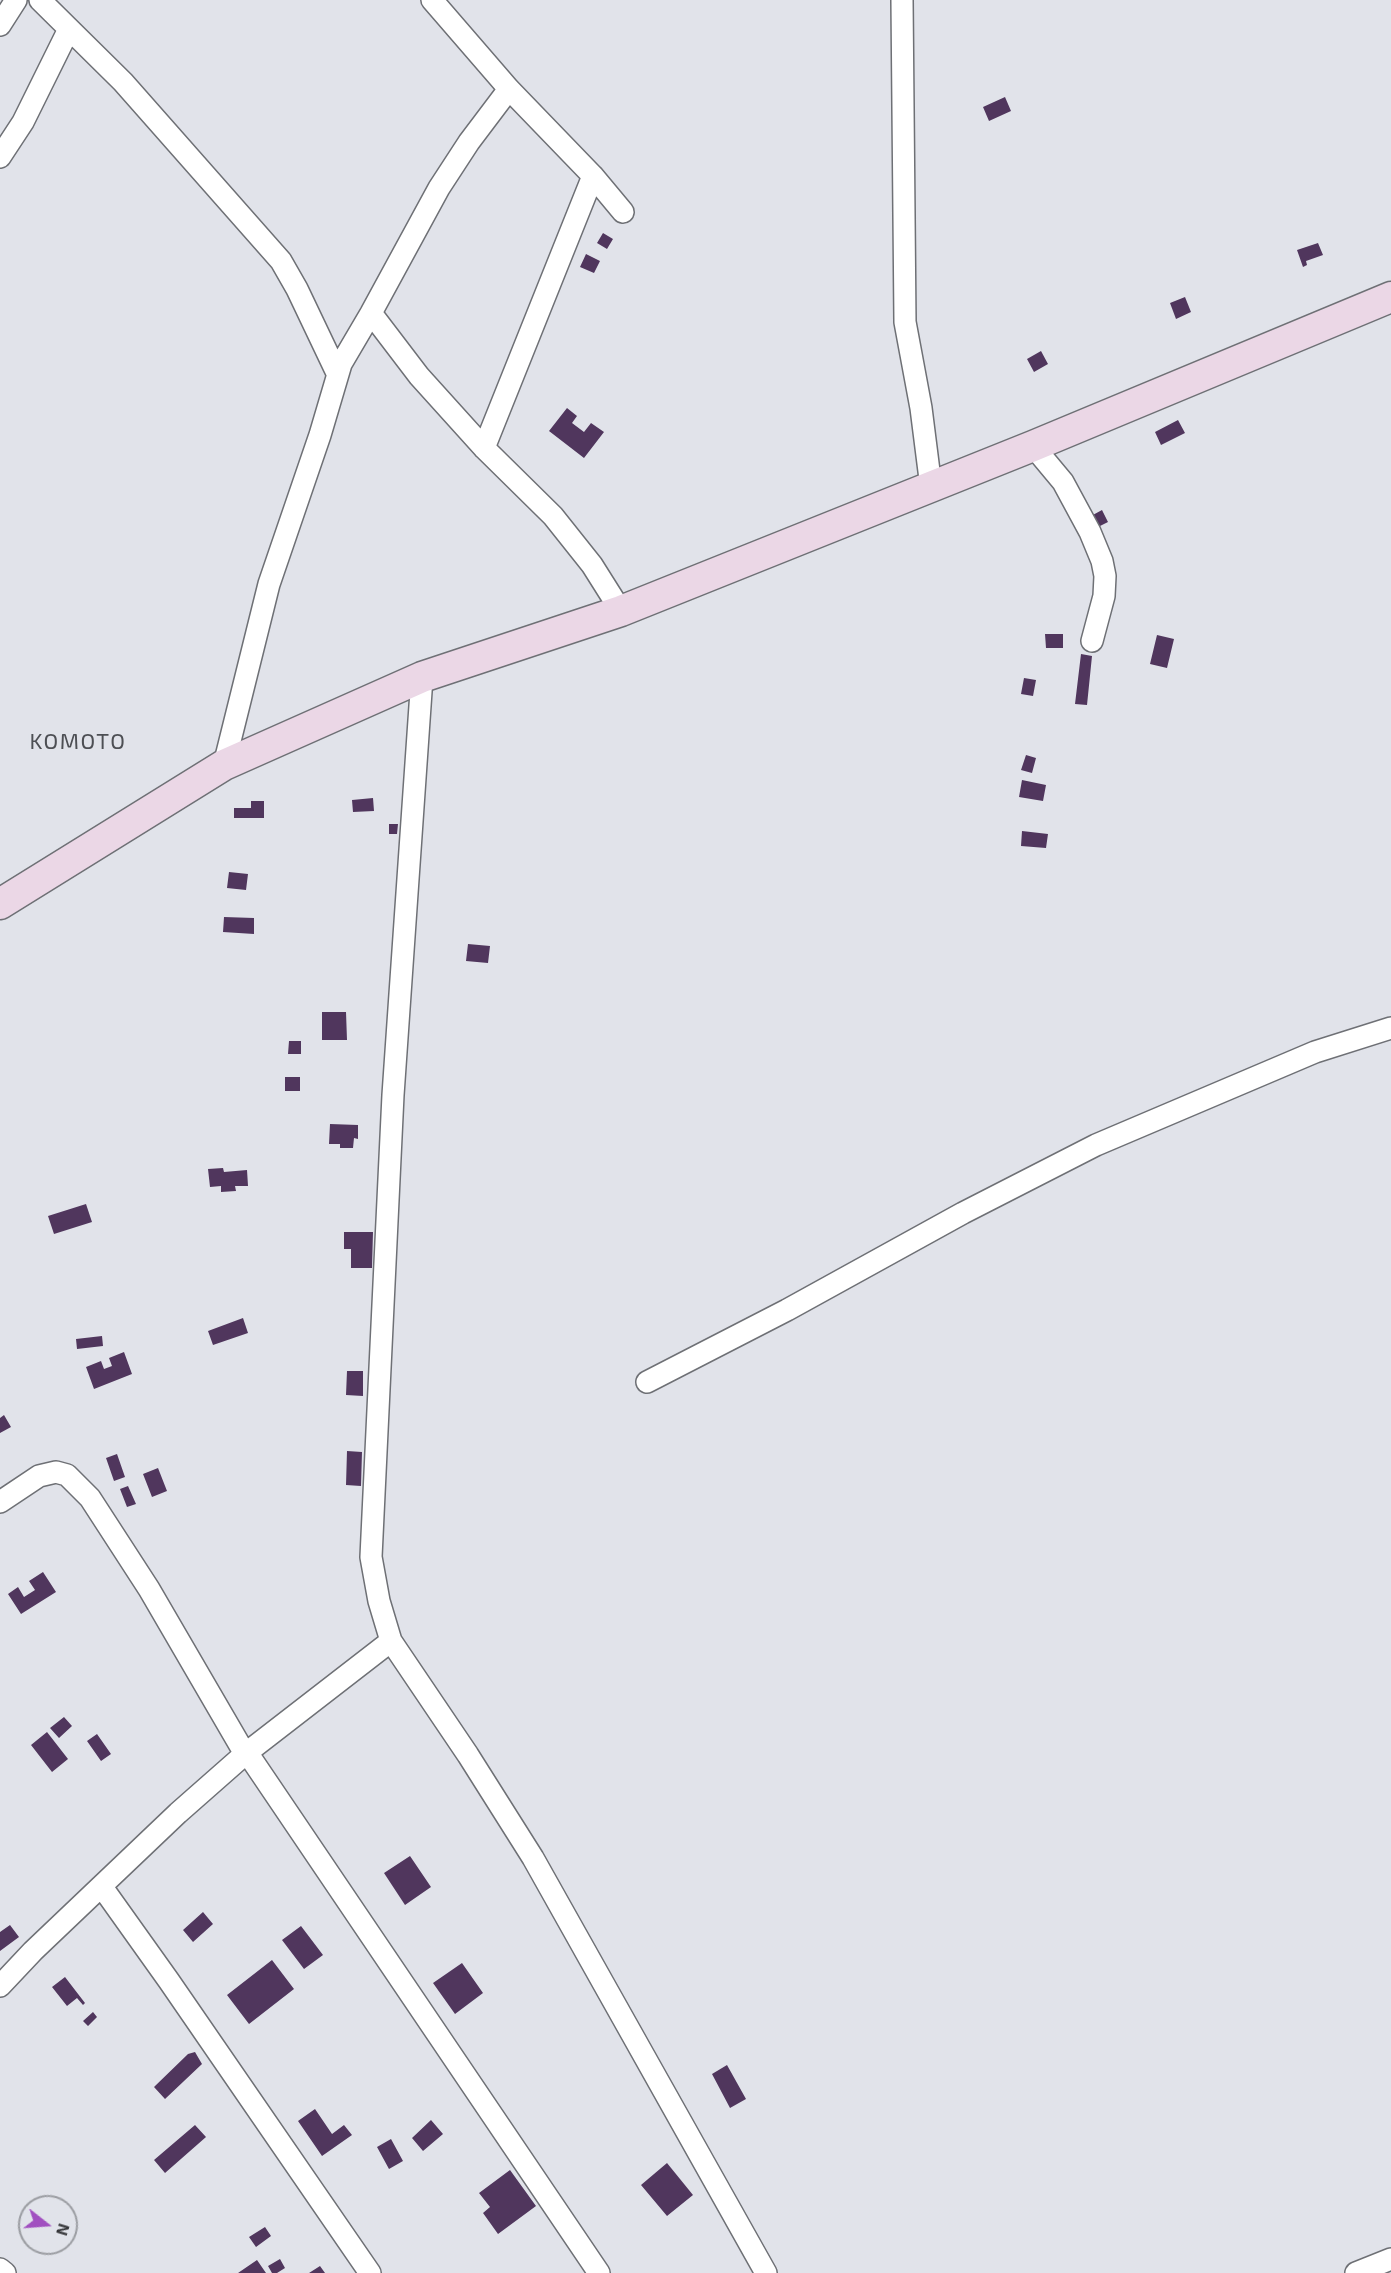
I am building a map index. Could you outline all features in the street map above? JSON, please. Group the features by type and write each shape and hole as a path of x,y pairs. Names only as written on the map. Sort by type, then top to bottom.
{"street":[{"path":"0,25 16,0"},
{"path":"40,0 123,82 280,261 297,289 338,373"},
{"path":"432,0 509,89 593,176 623,212"},
{"path":"902,0 905,322 921,408 931,487"},
{"path":"0,158 23,122 69,29"},
{"path":"224,765 269,584 320,435 338,373 440,188 469,142 509,89"},
{"path":"484,448 593,176"},
{"path":"0,904 224,765 422,677 621,611 1033,446 1391,297"},
{"path":"371,313 419,376 484,448 553,516 592,565 621,611"},
{"path":"1033,446 1063,482 1090,532 1102,561 1105,576 1104,596 1092,641"},
{"path":"422,677 393,1095 371,1557 379,1600 391,1641 468,1755 533,1858 766,2273"},
{"path":"647,1382 787,1310 963,1213 1096,1145 1315,1052 1391,1028"},
{"path":"0,1502 39,1476 56,1472 67,1475 90,1498 149,1589 246,1754 599,2273"},
{"path":"0,1986 178,1813 246,1754 391,1641"},
{"path":"102,1887 370,2273"},
{"path":"1356,2273 1391,2259"},
{"path":"0,2270 5,2273"}],"building":[{"path":"1005,97 1011,111 989,121 983,107"},
{"path":"603,233 613,239 607,249 597,243"},
{"path":"1318,243 1323,255 1306,261 1307,265 1303,267 1297,250"},
{"path":"586,254 600,261 594,273 580,267"},
{"path":"1185,297 1191,312 1176,319 1170,303"},
{"path":"1041,351 1048,364 1034,372 1027,359"},
{"path":"567,408 577,416 572,423 584,432 591,423 604,432 584,458 549,431"},
{"path":"1178,420 1185,433 1161,445 1155,432"},
{"path":"1102,510 1108,522 1096,528 1091,516"},
{"path":"1045,634 1063,634 1063,648 1046,648"},
{"path":"1157,635 1174,639 1167,668 1150,664"},
{"path":"1081,654 1092,656 1087,705 1075,704"},
{"path":"1024,678 1036,680 1033,696 1021,694"},
{"path":"1026,755 1036,758 1032,773 1021,770"},
{"path":"1022,780 1046,785 1043,801 1019,797"},
{"path":"373,798 374,811 353,812 352,800"},
{"path":"251,801 264,801 264,818 234,818 234,808 251,808"},
{"path":"389,824 398,824 397,834 389,834"},
{"path":"1022,831 1048,834 1046,848 1021,846"},
{"path":"229,872 248,874 246,890 227,888"},
{"path":"224,917 254,918 254,934 223,932"},
{"path":"468,944 490,946 488,963 466,961"},
{"path":"322,1012 346,1012 347,1040 322,1040"},
{"path":"289,1041 301,1041 301,1054 288,1054"},
{"path":"285,1077 300,1077 300,1091 285,1091"},
{"path":"330,1124 358,1125 358,1139 354,1138 353,1148 340,1148 340,1144 329,1144"},
{"path":"223,1168 224,1172 247,1170 248,1186 235,1186 236,1191 221,1192 221,1186 210,1187 208,1169"},
{"path":"86,1204 92,1222 54,1234 48,1216"},
{"path":"344,1232 373,1232 372,1268 351,1268 351,1249 344,1249"},
{"path":"243,1318 248,1333 213,1345 208,1331"},
{"path":"102,1336 103,1346 77,1349 76,1339"},
{"path":"124,1352 132,1374 94,1389 86,1367 101,1361 104,1369 112,1366 109,1358"},
{"path":"347,1371 363,1371 363,1396 346,1395"},
{"path":"4,1415 11,1427 0,1433 0,1418"},
{"path":"347,1451 362,1452 361,1486 346,1485"},
{"path":"117,1454 125,1477 114,1481 106,1458"},
{"path":"158,1468 167,1491 152,1497 143,1474"},
{"path":"128,1486 136,1504 127,1507 120,1489"},
{"path":"43,1572 56,1592 21,1614 8,1594 18,1587 24,1597 35,1590 29,1581"},
{"path":"64,1717 72,1726 59,1738 50,1728"},
{"path":"47,1732 68,1759 52,1772 31,1745"},
{"path":"97,1734 111,1754 101,1761 87,1741"},
{"path":"410,1856 431,1887 405,1905 384,1873"},
{"path":"203,1912 213,1924 193,1942 183,1930"},
{"path":"10,1925 19,1937 0,1951 0,1932"},
{"path":"301,1926 323,1955 304,1969 282,1940"},
{"path":"272,1960 294,1989 249,2024 227,1995"},
{"path":"462,1963 483,1993 455,2014 433,1983"},
{"path":"65,1977 85,2003 83,2005 77,1998 67,2006 52,1987"},
{"path":"93,2012 97,2017 88,2026 83,2021"},
{"path":"195,2052 202,2064 165,2099 154,2087 188,2054"},
{"path":"727,2065 746,2099 730,2108 712,2074"},
{"path":"315,2109 332,2134 344,2125 352,2135 322,2156 298,2121"},
{"path":"431,2120 443,2134 423,2151 412,2138"},
{"path":"195,2125 206,2137 165,2173 154,2160"},
{"path":"391,2139 403,2161 389,2169 377,2147"},
{"path":"667,2163 693,2195 667,2216 641,2185"},
{"path":"510,2170 536,2206 498,2234 483,2213 490,2207 479,2193"},
{"path":"265,2227 271,2236 256,2247 249,2237"},
{"path":"280,2259 285,2268 272,2273 268,2266"},
{"path":"257,2260 266,2273 238,2273"},
{"path":"320,2266 325,2273 309,2273"}],"district":[{"name":"KOMOTO","path":"78,742"}]}
